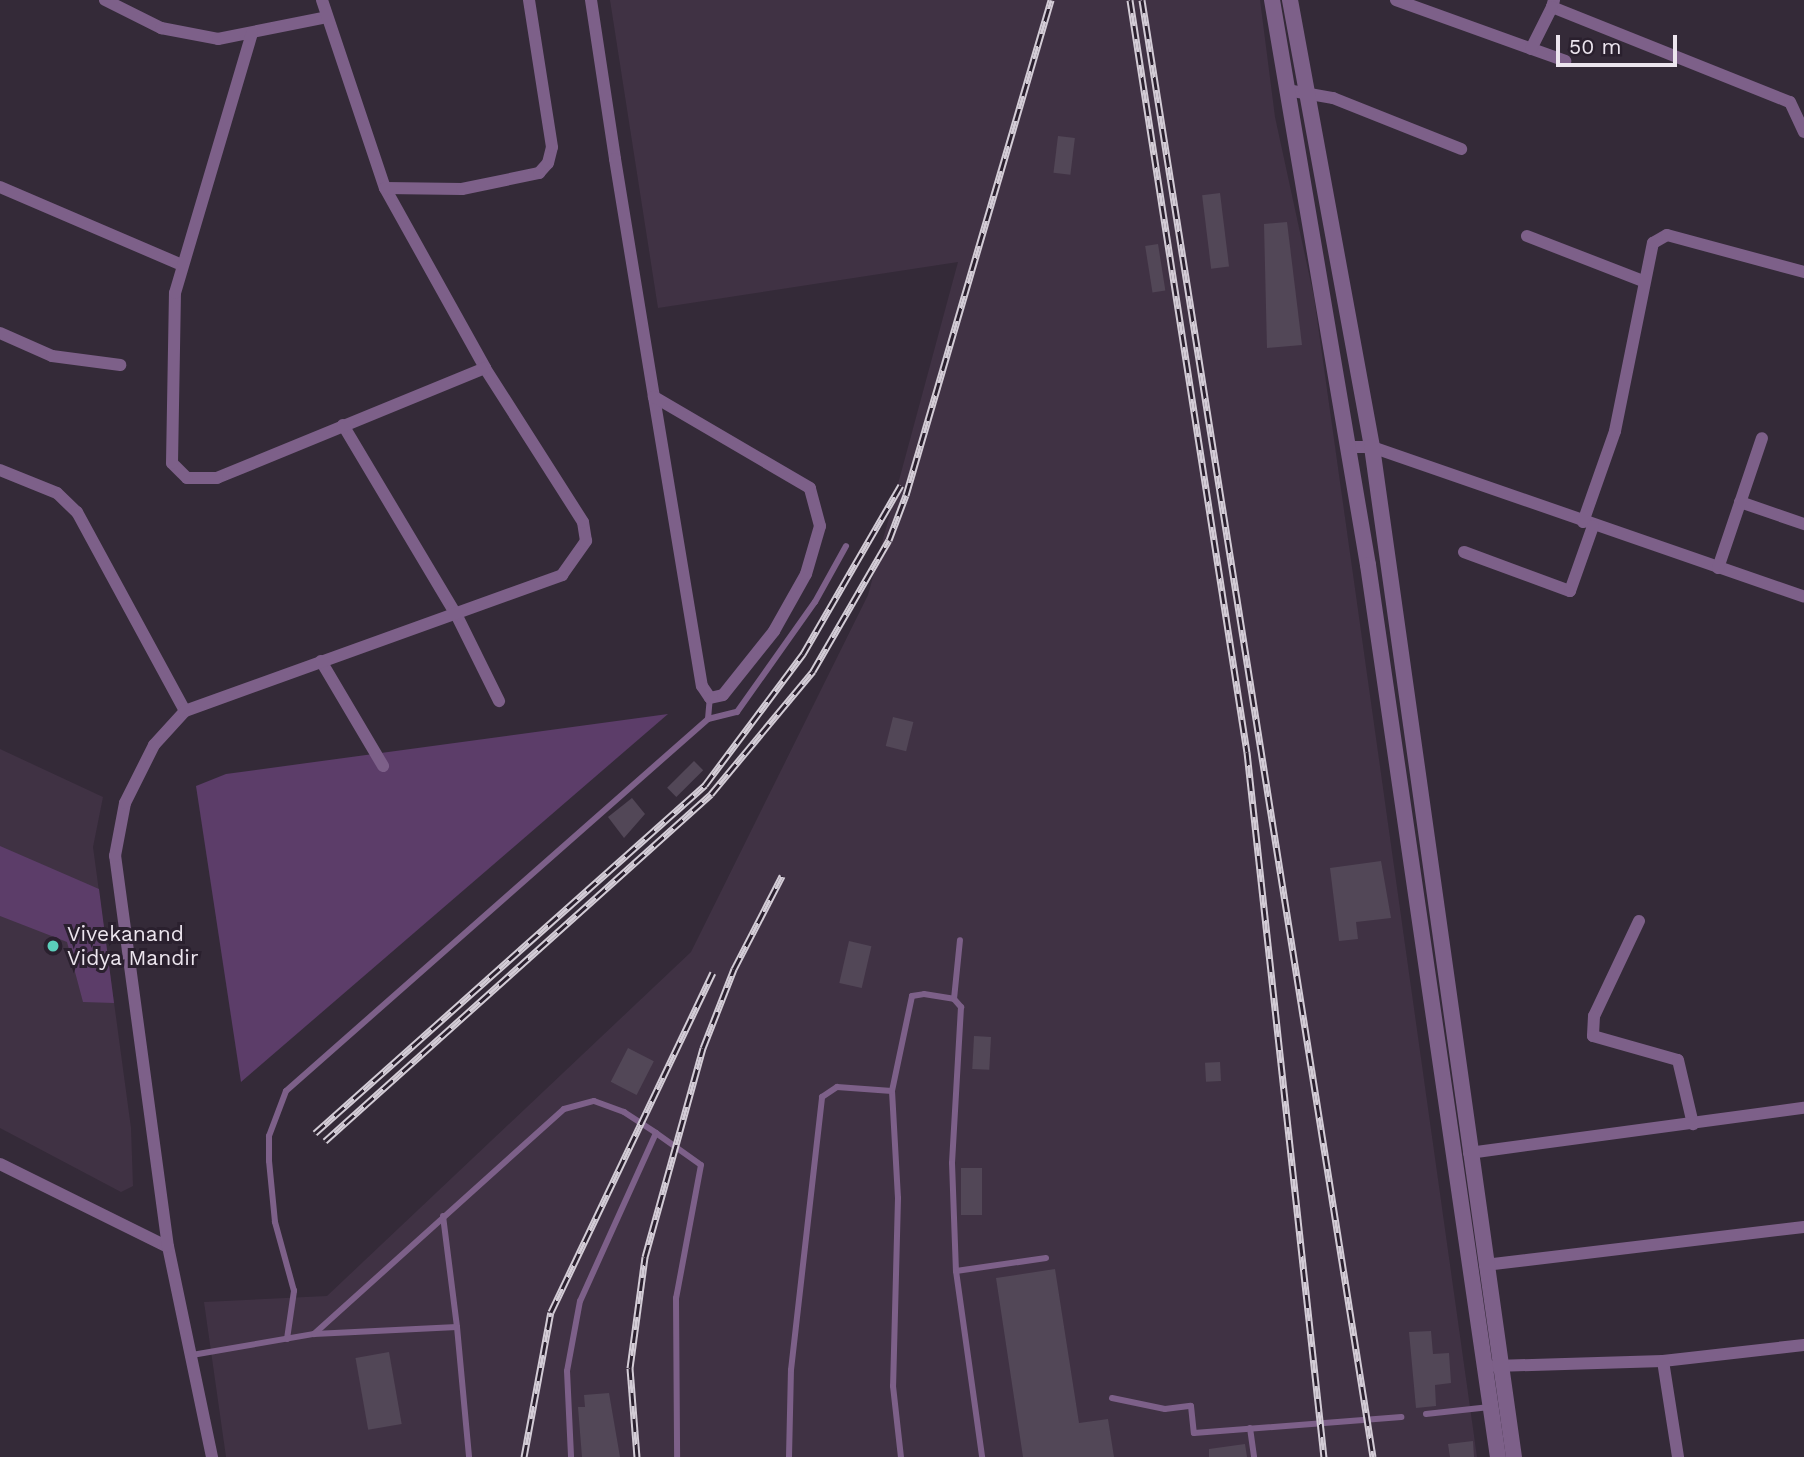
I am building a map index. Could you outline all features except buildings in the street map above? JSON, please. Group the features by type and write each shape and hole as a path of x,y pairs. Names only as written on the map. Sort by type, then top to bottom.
{"street":[{"path":"105,0 161,28 218,39 327,16"},
{"path":"212,1457 168,1247 115,856 125,803 154,746 185,711 457,617 562,575 586,541 583,522 485,368 385,188 322,0"},
{"path":"385,188 461,189 539,173 548,163 552,147 529,0"},
{"path":"591,0 654,397 702,686 710,698 723,695 774,631 806,574 820,526 810,488 654,397"},
{"path":"1272,0 1349,447 1492,1366 1514,1457"},
{"path":"1290,0 1372,447 1485,1265 1492,1366 1490,1407 1498,1457"},
{"path":"1395,0 1565,61"},
{"path":"1531,49 1553,3 1790,102 1804,132"},
{"path":"252,33 180,264 169,370 172,463 187,478 217,478 485,368"},
{"path":"1287,90 1307,89 1461,149"},
{"path":"0,187 180,264"},
{"path":"1464,552 1570,591 1615,431 1643,281 1653,243 1667,235 1804,272"},
{"path":"1527,236 1643,281"},
{"path":"0,333 52,356 120,365"},
{"path":"343,425 457,617 499,701"},
{"path":"1718,568 1762,438"},
{"path":"1349,447 1372,447 1804,597"},
{"path":"0,470 58,493 77,512 185,711"},
{"path":"1740,502 1804,524"},
{"path":"321,662 383,766"},
{"path":"1639,921 1594,1016 1593,1036 1678,1060 1693,1124"},
{"path":"1469,1153 1804,1108"},
{"path":"0,1164 168,1247"},
{"path":"1485,1265 1804,1227"},
{"path":"1492,1366 1663,1361 1804,1345"},
{"path":"1663,1361 1678,1457"}],"lane":[{"path":"287,1339 294,1292 275,1222 269,1161 269,1136 286,1091 708,719 737,712 815,602 846,546"},
{"path":"708,719 710,698"},
{"path":"954,999 960,940"},
{"path":"901,1457 893,1386 898,1198 892,1091 912,996 954,999 961,1007 952,1163 956,1271 982,1457"},
{"path":"789,1457 791,1370 822,1097 837,1087 892,1091"},
{"path":"314,1334 443,1216 579,1101 624,1112 701,1165 676,1298 677,1457"},
{"path":"571,1457 567,1371 580,1301 656,1133"},
{"path":"443,1216 470,1457"},
{"path":"956,1271 1046,1258"},
{"path":"192,1355 314,1334 457,1327"},
{"path":"1112,1398 1165,1409 1191,1406 1194,1433 1401,1417"},
{"path":"1426,1414 1490,1407"},
{"path":"1250,1428 1254,1457"}],"shaded area":[{"path":"610,0 1260,0 1275,117 1314,297 1477,1457 226,1457 204,1302 327,1296 691,952 868,595 958,262 658,308"},
{"path":"668,714 241,1082 196,786 226,774"},
{"name":"Vivekanand Vidya Mandir","path":"0,749 103,797 93,847 131,1128 133,1186 121,1192 0,1128"},
{"path":"0,846 99,889 114,1003 83,1002 67,942 0,916"}],"railway":[{"path":"325,1141 711,794 813,671 889,540 906,495 1051,0"},
{"path":"1130,0 1247,752 1324,1457"},
{"path":"1142,0 1373,1457"},
{"path":"315,1133 705,785 803,654 901,485"},
{"path":"637,1457 630,1368 645,1257 703,1048 734,969 782,876"},
{"path":"524,1457 551,1312 713,973"}],"place":[{"name":"Vivekanand Vidya Mandir","path":"53,946"}]}
